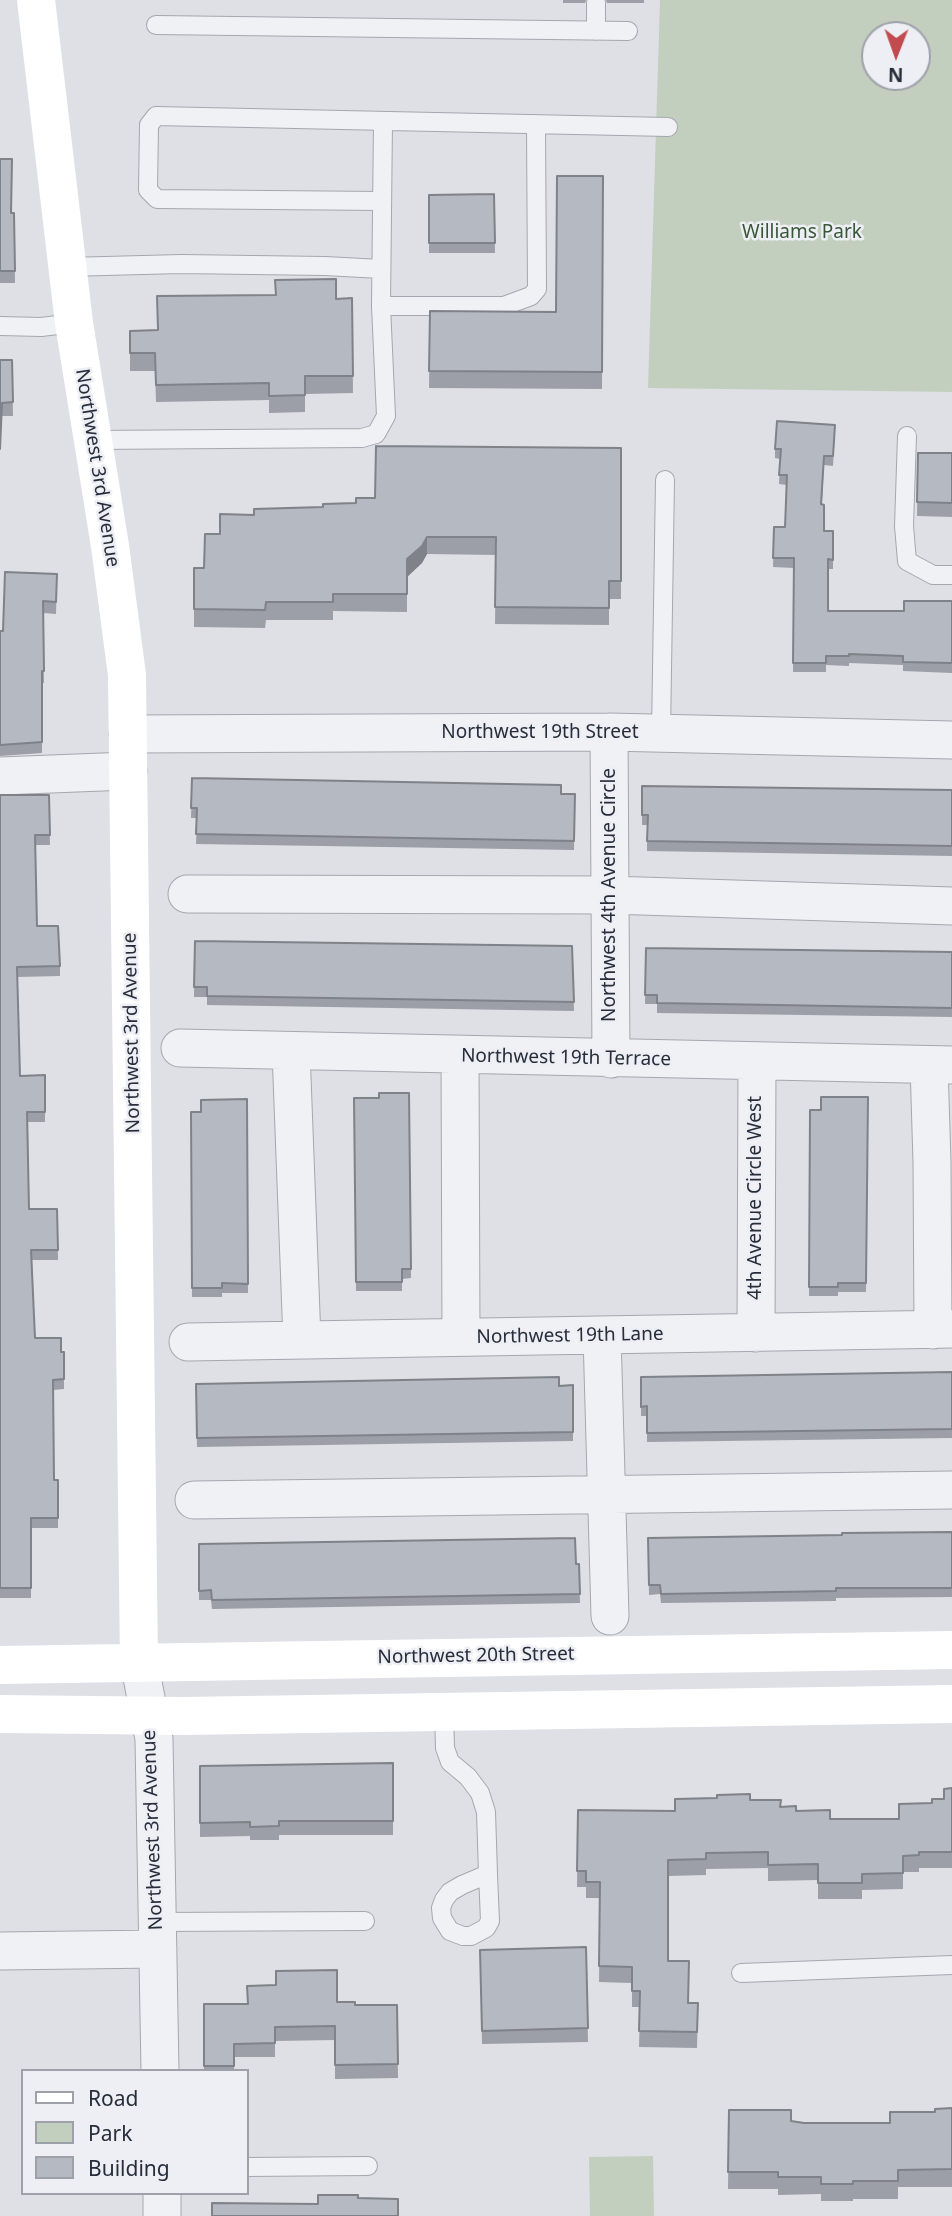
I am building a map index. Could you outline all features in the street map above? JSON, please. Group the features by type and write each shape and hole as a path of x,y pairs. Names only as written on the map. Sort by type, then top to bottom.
{"main road":[{"name":"Northwest 3rd Avenue","path":"36,0 74,323 121,617 127,675 139,1662"},
{"name":"Northwest 20th Street","path":"0,1665 952,1650"},
{"path":"0,1714 149,1716 952,1704"}],"street":[{"name":"Northwest 19th Street","path":"128,734 609,732 952,740"},
{"name":"Northwest 4th Avenue Circle","path":"609,732 611,1059"},
{"path":"0,776 128,771"},
{"path":"187,894 610,895 952,906"},
{"name":"Northwest 19th Terrace","path":"180,1048 940,1065"},
{"path":"292,1051 302,1340"},
{"path":"460,1056 461,1338"},
{"name":"4th Avenue Circle West","path":"755,1333 757,1062"},
{"path":"940,1065 932,1162 942,1330"},
{"name":"Northwest 19th Lane","path":"188,1342 942,1330"},
{"path":"602,1335 610,1616"},
{"path":"194,1500 952,1490"},
{"name":"Northwest 3rd Avenue","path":"139,1662 153,1739 160,2069"},
{"path":"0,1951 157,1936"},
{"path":"162,2195 162,2216"}],"lane":[{"path":"596,3 596,30"},
{"path":"156,25 628,31"},
{"path":"380,201 157,199 148,190 149,125 156,116 668,127"},
{"path":"91,440 362,438 376,434 386,416 381,306 380,201 383,121"},
{"path":"381,306 503,306 531,296 537,289 536,124"},
{"path":"67,267 181,264 381,269"},
{"path":"0,326 41,327 74,323"},
{"path":"907,436 904,526 907,561 933,575 952,575"},
{"path":"661,733 665,480"},
{"path":"444,1711 445,1748 450,1762 468,1777 480,1793 486,1812 488,1874"},
{"path":"157,1936 365,1921"},
{"path":"741,1973 952,1965"},
{"path":"248,2167 368,2166"}],"green space":[{"name":"Williams Park","path":"660,0 952,0 952,392 648,388"},
{"path":"653,2156 654,2216 590,2216 589,2157"}],"building":[{"path":"0,159 12,159 11,213 14,213 15,271 0,271"},
{"path":"557,176 603,176 602,372 429,371 430,311 556,312"},
{"path":"494,194 495,243 429,243 429,195"},
{"path":"336,279 336,299 352,298 353,376 305,376 305,395 269,396 269,383 156,385 155,353 130,353 130,331 158,330 157,296 276,295 275,280"},
{"path":"0,360 12,360 13,402 2,403 0,449"},
{"path":"777,421 835,425 833,456 824,456 821,504 824,505 824,531 833,531 833,560 828,559 828,611 904,611 904,601 952,601 952,663 903,662 903,656 849,654 826,656 826,663 793,663 794,558 773,558 774,527 785,527 787,475 779,475 781,449 775,449"},
{"path":"376,446 621,448 621,581 609,581 609,608 495,607 496,537 427,537 422,546 407,559 407,594 333,594 333,602 266,602 265,610 194,609 194,568 204,568 205,534 220,534 220,514 254,515 254,509 323,507 323,504 356,503 356,498 375,498"},
{"path":"918,453 952,453 952,503 917,502"},
{"path":"5,572 57,574 56,602 43,601 42,742 0,745 0,631 3,631"},
{"path":"192,778 561,785 561,794 575,794 574,841 196,834 197,808 191,808"},
{"path":"642,786 952,790 952,846 647,841 648,815 642,815"},
{"path":"0,795 49,795 50,835 35,835 37,926 58,926 60,966 17,967 20,1076 45,1075 45,1112 27,1112 29,1209 57,1209 58,1250 31,1250 35,1338 61,1338 61,1352 64,1352 64,1379 53,1380 54,1480 58,1480 58,1518 31,1518 31,1588 0,1588"},
{"path":"195,941 572,946 574,1002 207,996 207,987 194,987"},
{"path":"646,948 952,952 952,1008 657,1003 657,995 645,995"},
{"path":"379,1093 409,1093 411,1269 402,1269 402,1282 356,1282 354,1098 379,1098"},
{"path":"821,1097 868,1097 866,1283 809,1287 810,1110 821,1110"},
{"path":"247,1099 248,1284 222,1283 222,1288 192,1288 191,1112 201,1112 201,1100"},
{"path":"952,1372 952,1429 647,1433 647,1406 641,1407 641,1377"},
{"path":"559,1377 559,1386 573,1385 573,1432 197,1438 196,1384"},
{"path":"952,1532 952,1588 836,1588 836,1591 661,1594 660,1585 649,1585 648,1538"},
{"path":"575,1538 580,1594 212,1600 211,1590 199,1591 199,1544"},
{"path":"393,1763 393,1821 279,1821 279,1826 250,1827 250,1822 200,1823 200,1766"},
{"path":"952,1788 952,1852 919,1852 919,1855 903,1856 903,1873 862,1874 862,1883 818,1883 818,1864 768,1865 768,1852 706,1853 706,1859 668,1860 668,1961 689,1961 688,2003 698,2003 697,2032 639,2031 640,1991 632,1991 632,1967 599,1966 600,1882 586,1882 586,1871 577,1871 578,1810 675,1811 675,1799 750,1794 750,1800 781,1800 780,1807 796,1806 796,1811 830,1810 830,1819 899,1819 899,1804 932,1803 932,1799 944,1799 944,1789"},
{"path":"586,1947 588,2028 482,2031 480,1950"},
{"path":"337,1970 337,2002 397,2005 398,2064 335,2065 335,2026 275,2027 275,2043 234,2044 234,2066 204,2066 204,2004 248,2004 247,1986 276,1985 276,1971"},
{"path":"952,2108 952,2169 898,2170 898,2181 853,2181 853,2184 821,2184 821,2177 778,2177 778,2172 728,2172 729,2110 791,2110 791,2121 804,2123 890,2123 890,2112 935,2112 935,2109"},
{"path":"318,2195 398,2199 398,2216 212,2216 212,2203 318,2204"}]}
